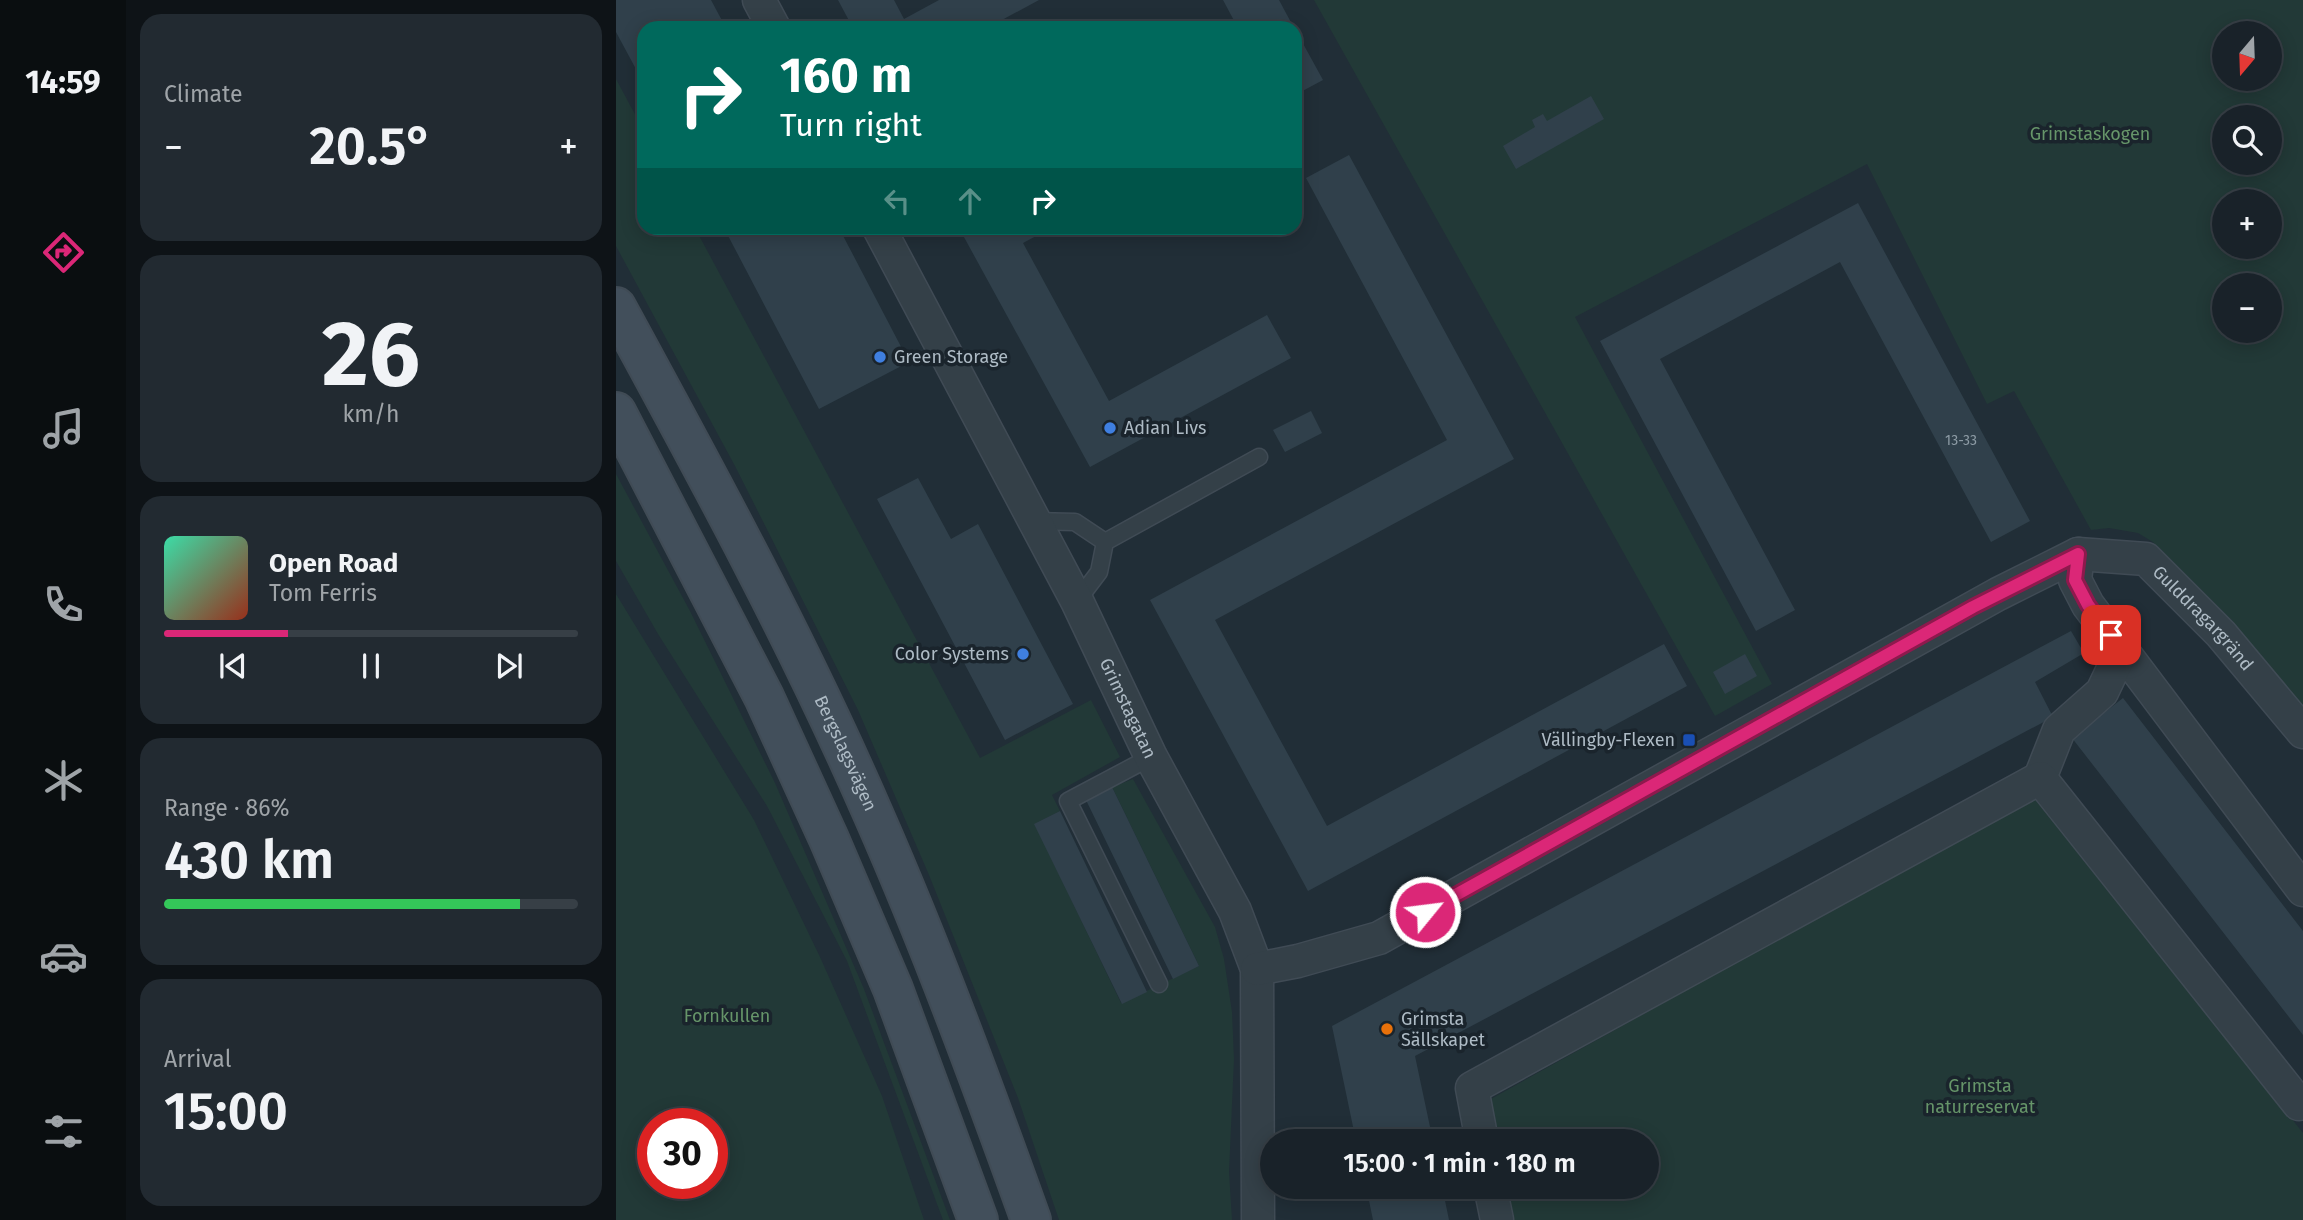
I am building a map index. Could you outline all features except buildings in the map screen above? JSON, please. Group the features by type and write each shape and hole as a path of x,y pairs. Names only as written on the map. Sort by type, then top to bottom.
{"main road":[{"name":"Bergslagsvägen","path":"616,307 737,530 873,815 939,971 1031,1220"},
{"path":"616,412 764,697 829,839 893,989 978,1220"}],"street":[{"path":"759,0 770,21"},
{"name":"Grimstagatan","path":"883,235 1077,601 1152,757 1235,911 1257,969 1258,1220"},
{"path":"2078,554 2075,580 2088,605 2303,890"},
{"path":"1257,969 1298,961 1379,938 1985,601 2078,554"},
{"name":"Gulddragargränd","path":"2078,554 2146,559 2221,634 2303,732"},
{"path":"1480,1129 1472,1088 2040,778 2059,730 2102,692 2122,650"},
{"path":"2040,778 2299,1104 2303,1103"},
{"path":"1493,1199 1497,1220"}],"lane":[{"path":"1077,601 1099,572 1105,542 1259,457"},
{"path":"1033,521 1074,522 1105,542"},
{"path":"1152,757 1068,801 1159,984"}],"green space":[{"name":"Grimstaskogen","path":"1314,0 2303,0 2303,710 2153,542 2138,533 2109,528 2091,530 2014,391 1987,404 1867,164 1575,317 1772,684 1715,716"},
{"path":"616,79 637,118 637,235 699,235 980,758 1091,700 1120,757 1052,795 1060,811 1035,824 1121,1003 1199,966 1112,787 1133,779 1215,927 1224,959 1232,1012 1234,1059 1229,1172 1232,1220 1059,1220 1018,1098 929,875 858,710 735,466 616,246"},
{"path":"616,474 690,611 775,783 864,989 950,1220 943,1220 847,961 767,806 658,634 616,561"},
{"name":"Fornkullen","path":"616,594 754,820 820,957 882,1096 924,1220 616,1220"},
{"name":"Grimsta naturreservat","path":"2033,797 2303,1133 2303,1220 1503,1220 1499,1199 1659,1199 1659,1129 1487,1129 1482,1104"}],"place":[{"name":"Green Storage","path":"880,357"},
{"name":"Adian Livs","path":"1110,428"},
{"name":"Color Systems","path":"1023,654"},
{"name":"Vällingby-Flexen","path":"1689,740"},
{"name":"Grimsta Sällskapet","path":"1387,1029"}],"route":[{"path":"1425,912 1973,607 2078,554 2075,580 2088,605 2111,635"}]}
